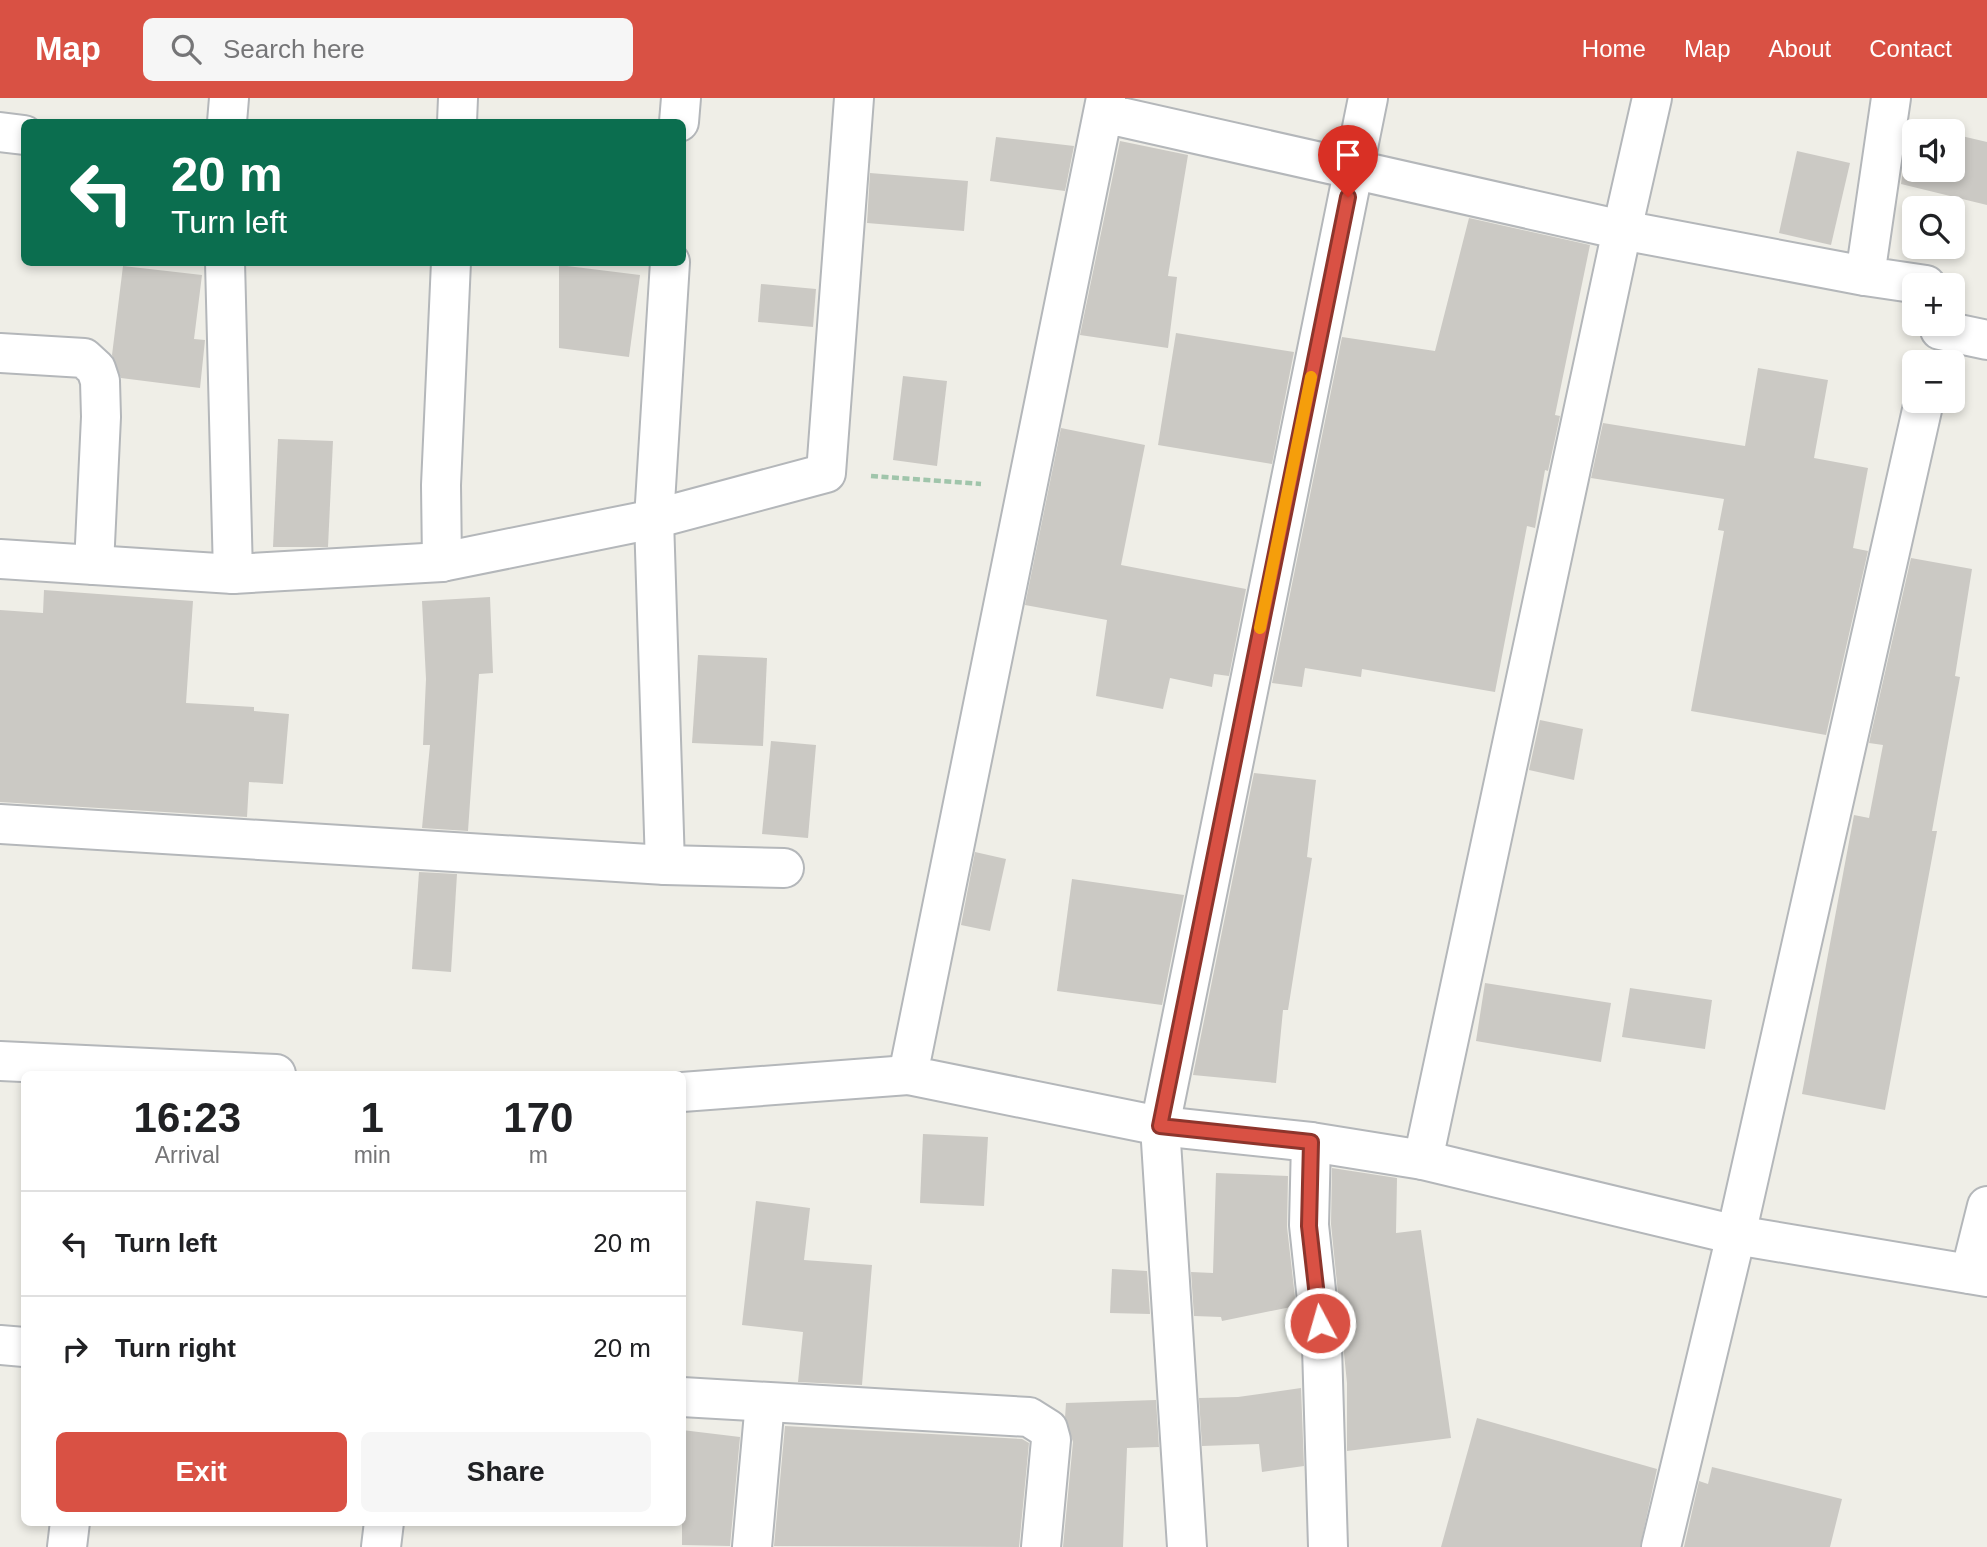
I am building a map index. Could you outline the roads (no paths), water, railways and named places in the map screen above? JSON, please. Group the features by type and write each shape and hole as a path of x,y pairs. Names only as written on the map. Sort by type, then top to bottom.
{"street":[{"path":"227,119 229,98"},
{"path":"457,119 458,98"},
{"path":"679,119 681,98"},
{"path":"0,559 233,574 442,562 654,519 826,473 854,98"},
{"path":"1187,1547 1160,1126 1368,98"},
{"path":"1423,1160 1652,98"},
{"path":"1865,276 1891,98"},
{"path":"908,1075 1104,106 1353,170 1622,230 1902,281"},
{"path":"0,132 21,135"},
{"path":"225,266 233,574"},
{"path":"442,562 441,485 451,266"},
{"path":"665,865 654,519 670,266"},
{"path":"1938,339 1987,340"},
{"path":"0,354 83,358 96,369 100,381 101,416 94,565"},
{"path":"1661,1547 1736,1236 1921,413"},
{"path":"0,824 665,865 784,868"},
{"path":"0,1061 212,1071"},
{"path":"686,1092 908,1075 1160,1126 1311,1142 1423,1160 1736,1236 1978,1276 1987,1206"},
{"path":"1311,1142 1309,1226 1322,1347 1328,1547"},
{"path":"0,1345 21,1347"},
{"path":"686,1397 1029,1417 1039,1421 1048,1429 1051,1440 1041,1547"},
{"path":"751,1547 765,1402"},
{"path":"67,1547 70,1526"},
{"path":"381,1547 384,1526"}]}
